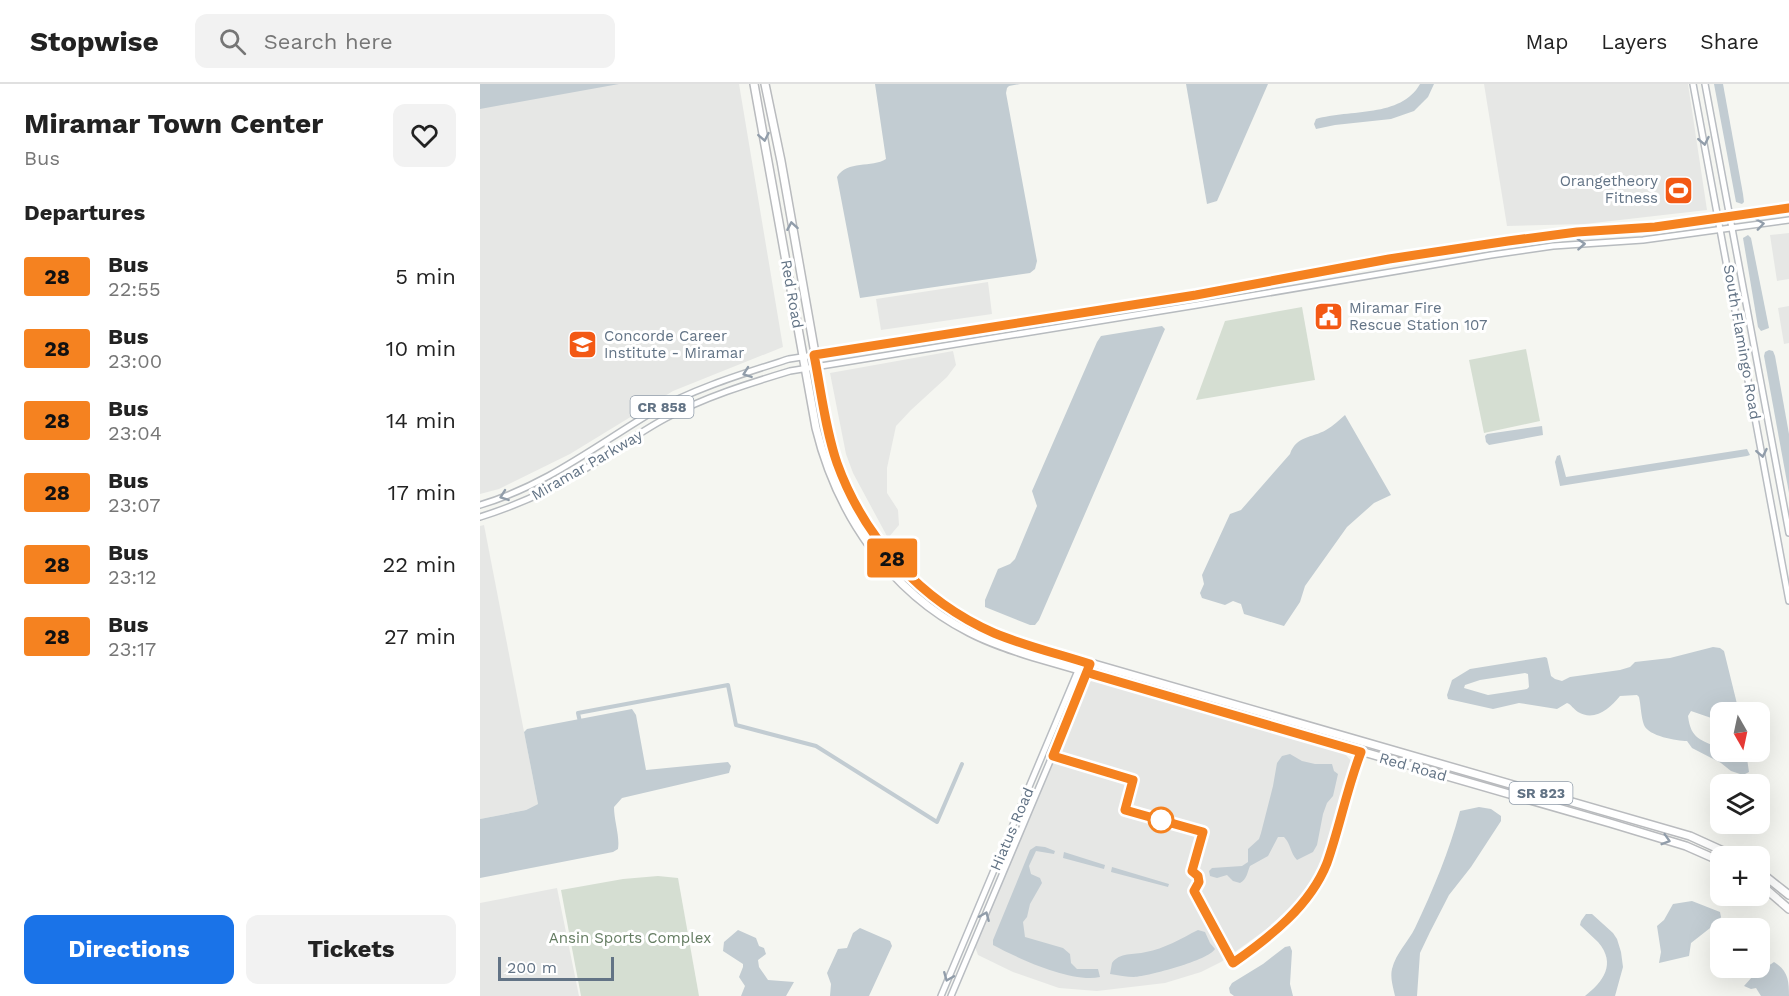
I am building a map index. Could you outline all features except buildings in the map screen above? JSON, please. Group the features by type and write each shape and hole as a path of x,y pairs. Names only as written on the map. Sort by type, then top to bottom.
{"highway":[{"name":"Red Road","path":"754,84 822,451 837,491 858,530 900,582 935,611 968,631 1009,649 1610,823 1686,846 1710,857"},
{"name":"Red Road","path":"765,84 781,160 814,355 837,462 867,525 906,573 940,602 996,634 1090,664 1690,836 1712,846"},
{"path":"844,505 851,509 872,542 886,550"},
{"path":"878,556 887,559 912,585 922,587"},
{"path":"1770,880 1789,895"},
{"path":"1770,893 1789,909"}],"main road":[{"name":"South Flamingo Road","path":"1693,84 1789,601"},
{"name":"South Flamingo Road","path":"1706,84 1789,533"},
{"name":"Miramar Parkway","path":"480,505 541,482 650,414 701,390 754,370 803,357 1196,295 1389,259 1508,241 1577,232 1655,227 1789,208"},
{"name":"Miramar Parkway","path":"480,517 523,502 548,490 581,472 666,418 705,400 737,387 817,366 1491,255 1554,246 1642,240 1789,220"},
{"path":"701,390 705,400"},
{"name":"Hiatus Road","path":"941,996 1082,661"},
{"name":"Hiatus Road","path":"951,996 1090,664"}],"shaded area":[{"path":"480,84 739,84 783,347 673,391 570,454 499,489 480,494"},
{"path":"480,84 619,84 480,109"},
{"path":"875,84 1020,84 1009,86 1006,93 1037,261 1035,269 1030,273 860,298 837,177 847,168 886,159"},
{"path":"1186,84 1268,84 1217,201 1207,204"},
{"path":"1420,84 1434,84 1428,97 1414,111 1391,119 1316,129 1314,124 1316,119 1388,107 1411,95"},
{"path":"1484,84 1688,84 1707,210 1585,224 1507,226"},
{"path":"1714,84 1723,84 1743,194 1742,204 1736,202"},
{"path":"1789,233 1789,279 1777,281 1770,235"},
{"path":"1748,235 1751,238 1769,328 1761,331 1758,327 1743,238"},
{"path":"988,282 992,314 881,330 876,299"},
{"path":"1789,306 1789,343 1784,344 1778,308"},
{"path":"1162,326 1165,329 1039,620 1035,625 1030,625 985,607 985,600 998,569 1015,559 1037,506 1032,491 1097,342 1101,336"},
{"path":"1769,350 1773,351 1775,356 1789,434 1789,493 1764,356"},
{"path":"953,351 956,365 947,377 896,426 887,468 887,493 898,510 899,525 888,538 853,473 846,454 830,373"},
{"path":"1345,415 1391,495 1374,503 1347,527 1305,586 1300,602 1284,626 1244,614 1241,604 1233,601 1225,605 1202,598 1200,593 1204,584 1202,575 1230,514 1241,510 1296,444 1305,438 1321,433"},
{"path":"1542,426 1543,435 1489,445 1486,442 1487,434"},
{"path":"1747,449 1750,455 1747,456 1560,486 1555,462 1557,456 1560,455 1566,477"},
{"path":"484,525 538,804 526,810 480,819 480,526"},
{"path":"1713,647 1724,651 1737,702 1710,702 1710,718 1691,711 1688,716 1694,734 1710,744 1710,757 1692,748 1687,741 1670,739 1647,729 1642,719 1637,695 1620,696 1602,712 1584,715 1567,703 1557,709 1519,703 1493,709 1448,699 1447,695 1452,680 1470,669 1545,657 1551,676 1562,681 1570,677 1620,670 1630,667 1635,662 1670,658","holes":["1525,673 1528,674 1529,687 1488,695 1464,688 1465,685 1480,680"]},
{"path":"1095,679 1345,754 1352,762 1334,833 1309,889 1285,916 1221,962 1201,972 1165,983 1097,991 1059,988 1013,972 978,955 975,947 1086,684"},
{"path":"632,709 636,715 646,770 728,762 731,766 729,773 622,798 614,807 618,849 613,852 480,878 480,819 526,810 538,804 524,732 527,729"},
{"path":"1290,754 1302,761 1332,764 1334,771 1338,774 1333,796 1327,803 1323,814 1317,845 1313,852 1297,860 1284,837 1278,837 1268,856 1250,866 1240,883 1233,881 1227,875 1217,878 1210,876 1209,871 1212,868 1242,866 1248,862 1248,849 1259,839 1261,833 1277,763 1282,756"},
{"path":"1719,762 1748,762 1749,772 1740,774 1731,771"},
{"path":"1479,807 1491,809 1501,816 1501,821 1471,867 1449,895 1430,932 1420,953 1417,996 1395,996 1391,975 1394,963 1415,928 1428,899 1446,856 1460,811"},
{"path":"1036,846 1055,851 1054,854 1036,851 1029,866 1031,874 1040,878 1042,883 1023,922 1025,937 1063,948 1070,954 1071,963 1077,969 1098,969 1100,977 1088,978 1046,969 993,945 993,940 1030,850"},
{"path":"1064,852 1105,865 1104,869 1063,858"},
{"path":"1112,867 1169,884 1168,887 1111,872"},
{"path":"557,888 579,996 480,996 480,903"},
{"path":"1692,901 1720,912 1721,917 1710,918 1710,928 1691,943 1689,956 1659,963 1661,952 1657,926 1664,920 1673,904"},
{"path":"1586,914 1592,914 1617,939 1623,967 1615,996 1585,996 1602,979 1607,965 1604,950 1580,925"},
{"path":"860,928 890,941 892,946 869,996 830,996 831,984 827,973 838,949 847,948 853,933"},
{"path":"738,930 756,938 759,946 764,948 766,954 758,960 759,967 768,980 794,982 786,996 741,996 745,986 739,977 743,964 723,951 724,942"},
{"path":"1198,930 1205,932 1215,949 1202,958 1165,971 1142,976 1110,974 1112,963 1119,957 1159,948"},
{"path":"1290,946 1292,951 1290,984 1293,996 1234,996 1230,993 1229,988 1232,983 1285,947"},
{"path":"1774,962 1787,976 1789,996 1761,996 1756,988 1751,989 1744,986 1751,978 1770,978 1770,965"}],"green space":[{"path":"1302,307 1315,380 1196,400 1225,321"},
{"path":"1526,349 1540,421 1484,433 1469,360"},
{"name":"Ansin Sports Complex","path":"658,876 678,878 699,996 581,996 561,890 623,879"}],"waterway":[{"path":"580,722 578,713 728,685 736,725 816,746 937,822 962,764"}],"bus line":[{"name":"28","path":"1092,674 1361,752 1326,864 1314,889 1279,928 1233,963 1194,891 1199,882 1198,876 1192,871 1203,832 1125,810 1133,780 1053,756 1090,664 996,634 972,622 940,602 906,573 877,540 847,489 837,462 814,355 1196,295 1389,259 1508,241 1577,232 1655,227 1789,208"}],"place":[{"name":"Orangetheory Fitness","path":"1679,190"},
{"name":"Miramar Fire Rescue Station 107","path":"1328,317"},
{"name":"Concorde Career Institute - Miramar","path":"583,345"}]}
